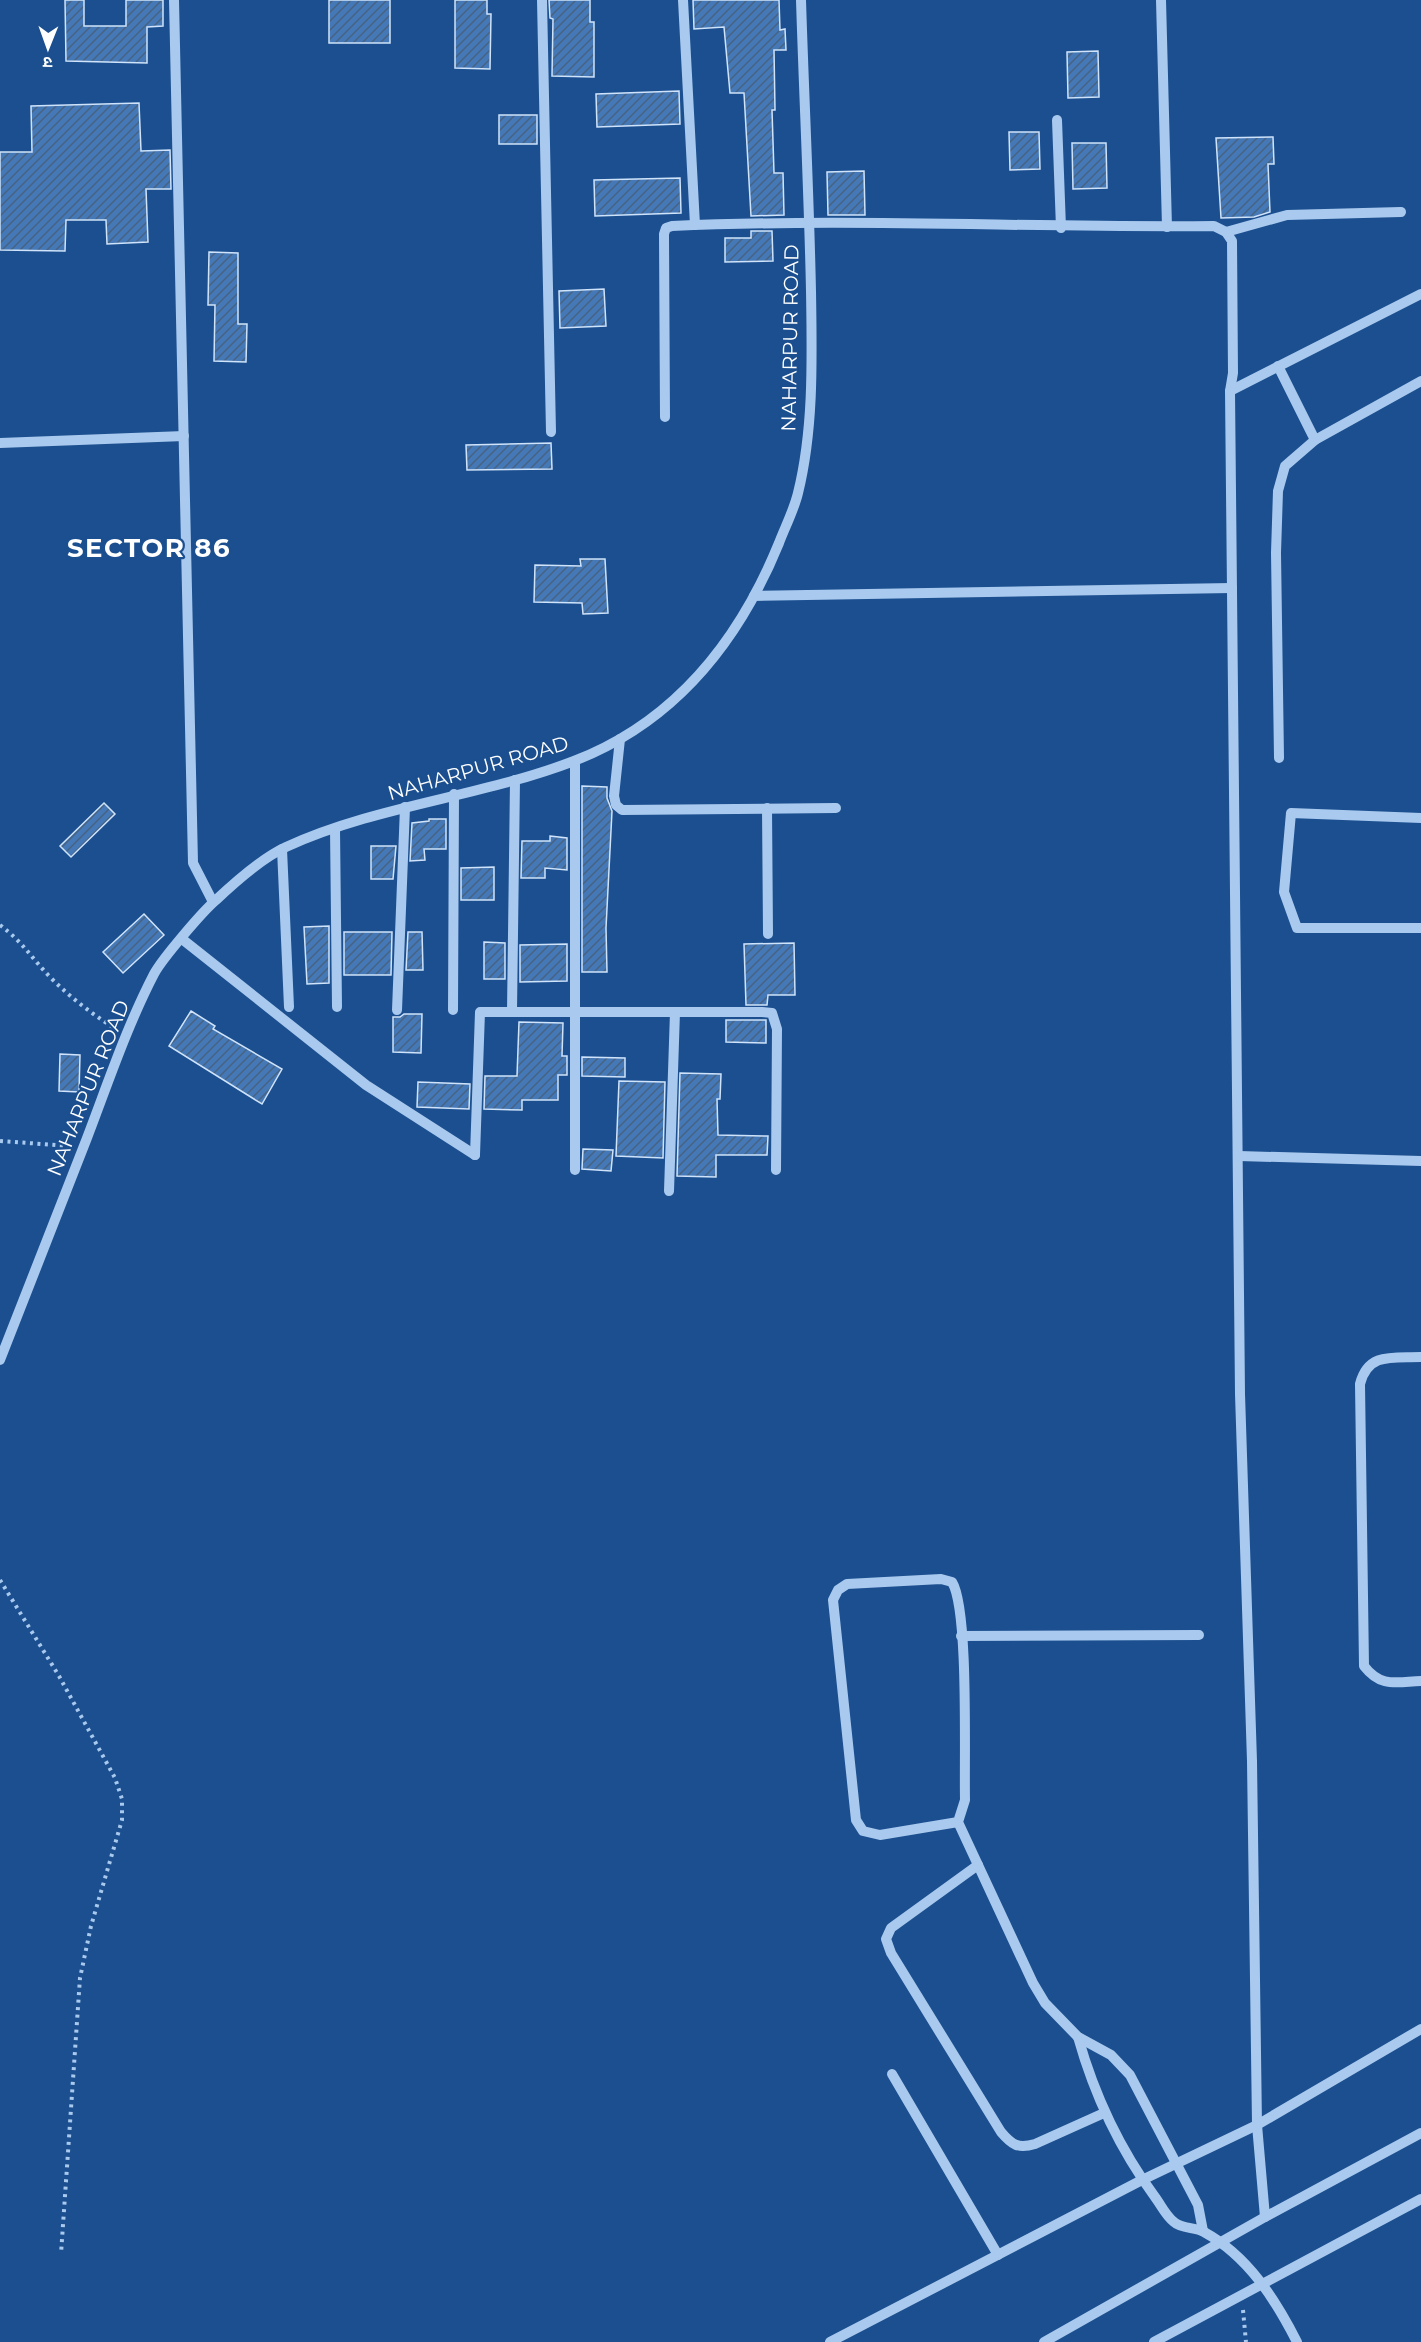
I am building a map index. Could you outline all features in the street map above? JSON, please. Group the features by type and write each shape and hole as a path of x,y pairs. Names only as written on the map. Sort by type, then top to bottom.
{"street":[{"path":"174,0 193,863 213,902"},
{"path":"542,0 551,432"},
{"path":"683,0 695,225"},
{"name":"NAHARPUR ROAD","path":"0,1360 155,970 213,902 282,849 334,828 405,807 514,780 575,761 620,739 665,708 698,678 725,644 763,582 798,496 807,441 812,377 810,223 801,0"},
{"path":"1161,0 1167,227"},
{"path":"1058,120 1061,228"},
{"path":"1226,232 1287,215 1401,212"},
{"path":"665,417 664,234 666,228 672,226 810,223 1061,228 1214,226 1226,232 1234,250 1233,373 1230,391 1240,1394 1252,1761 1257,2125 1265,2217"},
{"path":"1230,391 1421,294"},
{"path":"1278,366 1315,440"},
{"path":"1279,758 1276,553 1278,491 1285,466 1315,440 1421,381"},
{"path":"0,443 184,436"},
{"path":"754,596 1232,588"},
{"path":"620,739 614,796 616,805 622,810 836,808"},
{"path":"575,761 575,1170"},
{"path":"512,1011 514,780"},
{"path":"453,1010 454,794"},
{"path":"397,1010 405,807"},
{"path":"767,808 768,934"},
{"path":"1421,818 1291,813 1284,892 1297,928 1421,928"},
{"path":"334,828 337,1007"},
{"path":"282,849 289,1007"},
{"path":"182,939 366,1085 475,1155 480,1012 772,1013 777,1029 776,1170"},
{"path":"669,1191 675,1012"},
{"path":"1239,1155 1421,1161"},
{"path":"1421,1357 1386,1358 1370,1362 1363,1372 1360,1384 1364,1666 1372,1677 1385,1683 1421,1681"},
{"path":"958,1822 880,1835 863,1831 856,1820 833,1600 838,1590 847,1584 941,1579 952,1582 957,1591 962,1636 965,1800 958,1822 1045,2004 1078,2037 1111,2055 1130,2075 1198,2205 1203,2231"},
{"path":"962,1636 1199,1635"},
{"path":"978,1865 891,1928 886,1939 891,1953 1001,2132 1013,2145 1023,2147 1035,2144 1104,2113"},
{"path":"830,2342 1142,2180 1257,2125 1421,2029"},
{"path":"1078,2037 1089,2076 1104,2113 1142,2180 1175,2224 1203,2231 1238,2257 1263,2283 1279,2306 1297,2342"},
{"path":"892,2074 998,2255"},
{"path":"1044,2342 1265,2217 1421,2133"},
{"path":"1154,2342 1421,2199"}],"path":[{"path":"0,925 21,941 50,977 75,1002 127,1037"},
{"path":"0,1141 83,1147"},
{"path":"0,1580 59,1676 115,1778 122,1799 122,1820 91,1926 80,1978 61,2254"},
{"path":"1242,2293 1246,2342"}],"building":[{"path":"65,0 84,0 84,26 126,26 126,0 163,0 163,26 147,27 147,63 66,61"},
{"path":"329,0 390,0 390,43 329,43"},
{"path":"455,0 487,0 487,14 491,14 490,69 455,68"},
{"path":"549,0 590,0 590,22 594,22 594,77 552,76 553,19 550,18"},
{"path":"693,0 779,0 780,30 785,29 786,50 774,50 775,110 772,110 774,173 783,173 784,215 751,216 744,93 730,93 724,27 694,29"},
{"path":"1098,51 1099,97 1068,98 1067,52"},
{"path":"679,91 680,124 597,127 596,94"},
{"path":"139,103 141,151 170,150 171,189 146,189 148,242 107,244 106,220 66,220 65,251 0,250 0,152 32,152 31,106"},
{"path":"499,115 537,115 537,144 499,144"},
{"path":"1009,132 1039,132 1040,169 1010,170"},
{"path":"1273,137 1274,164 1268,164 1270,212 1254,217 1221,218 1216,138"},
{"path":"1072,143 1106,143 1107,188 1073,189"},
{"path":"864,171 865,215 828,215 827,172"},
{"path":"680,178 681,213 595,216 594,180"},
{"path":"751,231 772,231 773,261 725,262 725,238 751,238"},
{"path":"209,252 238,253 238,324 247,324 246,362 214,361 215,305 208,305"},
{"path":"604,289 606,326 560,328 559,291"},
{"path":"551,443 552,469 467,470 466,445"},
{"path":"580,559 605,559 608,613 583,614 582,603 534,602 535,565 581,566"},
{"path":"582,786 607,787 607,798 612,811 606,928 607,972 582,972"},
{"path":"104,803 115,814 71,857 60,846"},
{"path":"429,819 446,819 446,849 424,849 425,860 410,861 412,823 429,821"},
{"path":"550,836 567,838 567,870 545,868 545,878 521,878 522,841 550,841"},
{"path":"371,846 396,846 393,879 371,879"},
{"path":"494,867 494,900 461,900 461,868"},
{"path":"144,914 164,935 123,973 103,952"},
{"path":"329,926 329,983 307,984 304,927"},
{"path":"344,932 392,932 391,975 344,975"},
{"path":"408,932 422,932 423,970 406,970"},
{"path":"484,942 505,943 505,979 484,979"},
{"path":"794,943 795,995 768,995 767,1005 746,1005 744,944"},
{"path":"567,944 567,981 520,982 520,945"},
{"path":"191,1011 215,1026 213,1029 282,1069 262,1104 169,1046"},
{"path":"404,1014 422,1014 421,1053 393,1052 393,1017 400,1017"},
{"path":"726,1020 766,1020 766,1043 726,1042"},
{"path":"519,1022 563,1023 562,1056 567,1056 567,1075 558,1075 558,1100 522,1100 522,1110 484,1109 485,1076 517,1076"},
{"path":"60,1054 80,1055 79,1092 59,1091"},
{"path":"582,1057 625,1058 625,1077 582,1076"},
{"path":"680,1073 721,1074 720,1099 717,1099 718,1135 768,1136 767,1155 716,1155 716,1177 677,1176"},
{"path":"619,1081 665,1082 663,1158 616,1156"},
{"path":"418,1082 470,1084 469,1109 417,1107"},
{"path":"583,1149 613,1150 611,1171 582,1169"}],"district":[{"name":"SECTOR 86","path":"149,548"}]}
